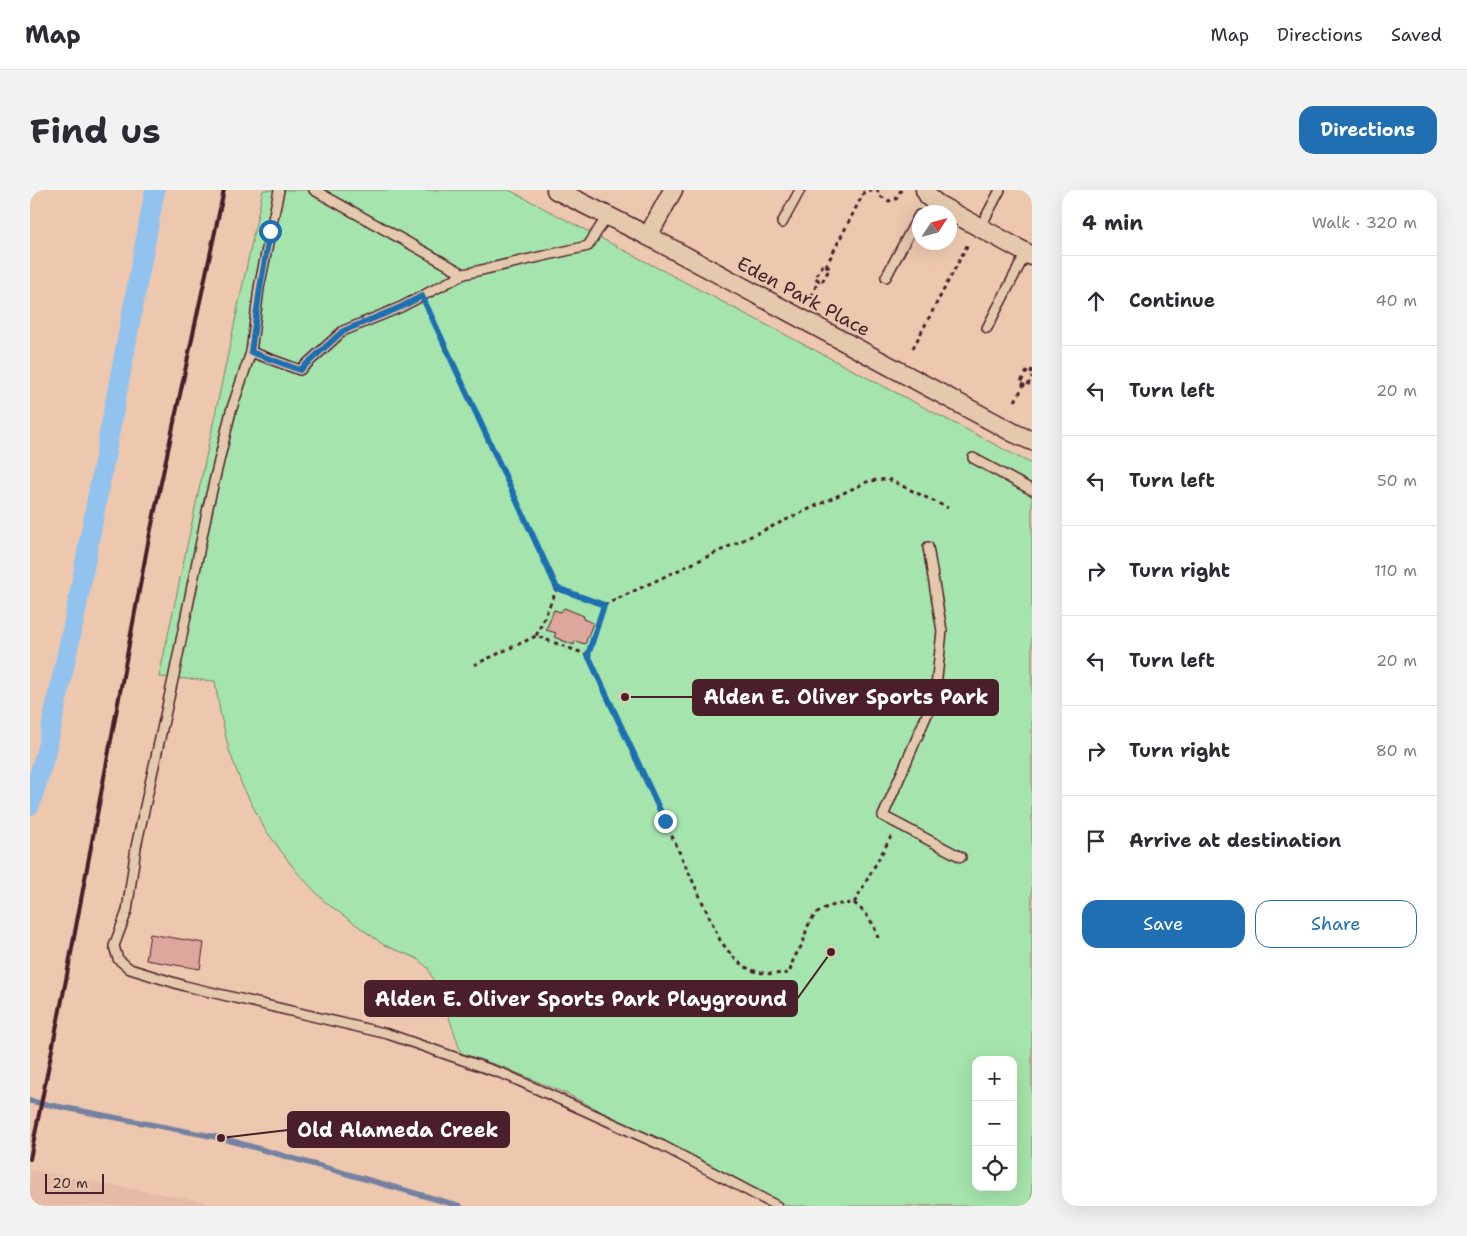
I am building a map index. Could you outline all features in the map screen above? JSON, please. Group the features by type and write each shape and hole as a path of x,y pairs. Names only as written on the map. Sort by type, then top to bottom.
{"street":[{"name":"Eden Park Place","path":"556,190 648,236 1032,441"},
{"path":"648,236 673,190"},
{"path":"924,204 937,204 975,235 1029,254"}],"lane":[{"path":"279,190 260,288 251,352 231,410 208,507 136,848 127,910 114,946 118,959 130,970 185,986 388,1034 506,1075 663,1146 777,1206"},
{"path":"314,190 464,274"},
{"path":"782,223 800,190"},
{"path":"975,235 1000,190"},
{"path":"886,277 924,204"},
{"path":"251,352 300,370 343,331 401,307 464,274 588,246 606,216"},
{"path":"987,328 1029,254"},
{"path":"973,458 1032,490"},
{"path":"928,546 942,630 936,696 883,816 961,857"}],"path":[{"path":"826,266 864,192 877,190 884,199 889,201 896,199 901,190"},
{"path":"913,348 975,235"},
{"path":"823,264 826,266 830,268 822,282 815,278 823,264"},
{"path":"812,296 819,280"},
{"path":"422,296 557,588 604,605 869,481 888,478 948,508"},
{"path":"1031,371 1028,370 1020,383 1027,387 1032,377"},
{"path":"1015,401 1024,385"},
{"path":"474,665 536,636 557,588"},
{"path":"604,605 588,655 720,940 731,955 740,964 762,973 790,973 790,963 805,938 808,927 820,910 829,906 854,903 871,920 878,938"},
{"path":"536,636 588,655"},
{"path":"854,903 898,823"}],"shaded area":[{"path":"30,1170 200,1201 222,1206 30,1206"}],"green space":[{"path":"263,190 509,190 1032,464 1032,1206 788,1206 565,1093 503,1067 461,1053 449,1017 428,968 416,958 384,945 325,902 296,871 264,828 242,785 229,750 215,681 159,677"}],"building":[{"path":"564,608 584,616 583,619 593,623 585,644 575,641 574,645 554,637 556,633 546,630 554,610 561,612"},
{"path":"150,934 204,943 200,969 146,960"}],"waterway":[{"path":"30,805 46,752 76,611 155,190"},
{"path":"30,1101 221,1138 460,1206"}],"railway":[{"path":"30,1159 66,980 148,543 224,190"}],"place":[{"name":"Alden E. Oliver Sports Park","path":"625,697"},
{"name":"Alden E. Oliver Sports Park Playground","path":"831,952"},
{"name":"Old Alameda Creek","path":"221,1138"}],"route":[{"path":"270,231 251,352 300,370 343,331 401,307 422,296 557,588 604,605 588,655 665,821"}]}
